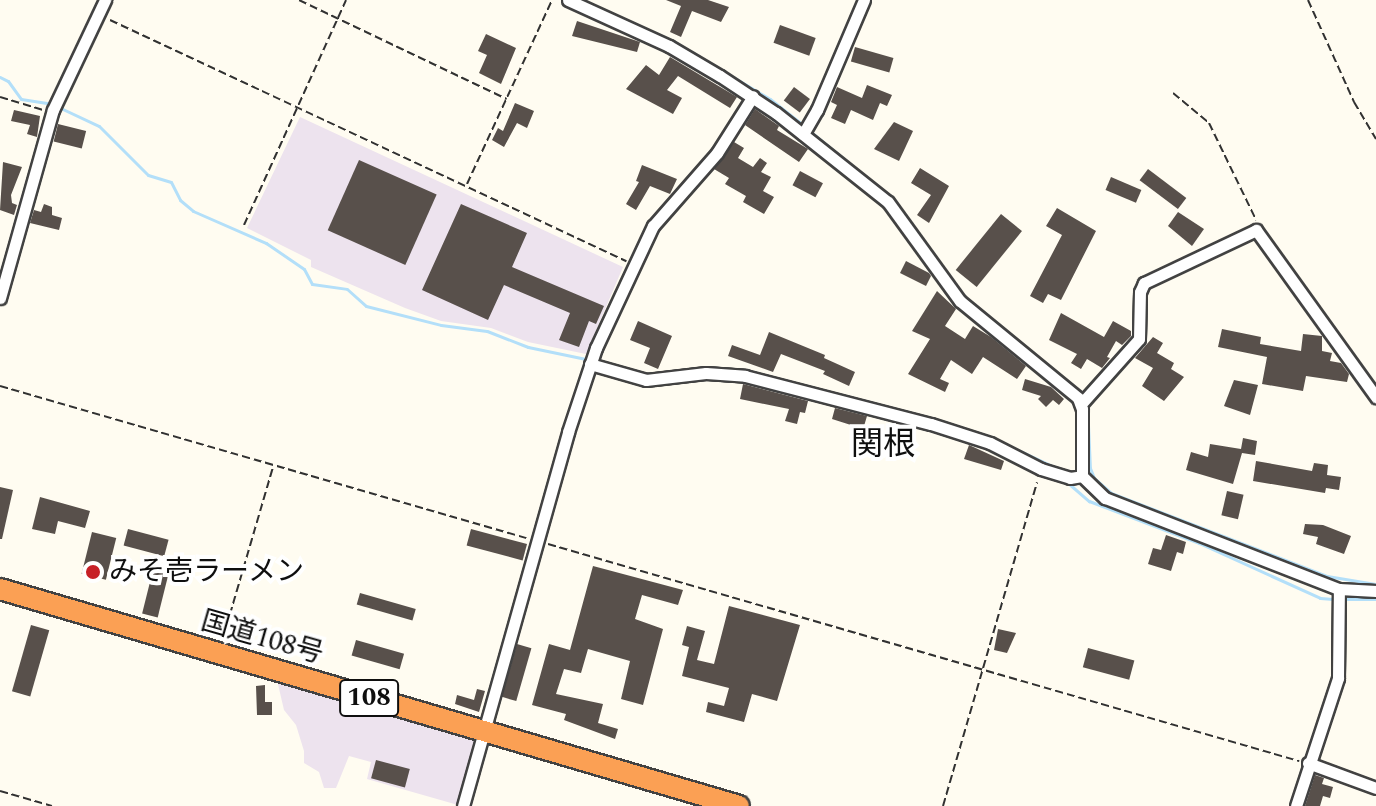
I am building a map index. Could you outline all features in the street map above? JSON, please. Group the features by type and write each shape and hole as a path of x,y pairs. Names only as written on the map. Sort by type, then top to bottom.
{"highway":[{"name":"国道108号","path":"0,589 739,806"}],"street":[{"path":"0,298 54,109 105,0"},
{"path":"568,0 669,46 753,96 803,134 888,202 960,301 1084,402"},
{"path":"803,134 817,110 864,0"},
{"path":"463,806 590,364 634,265 660,217 717,153 753,96"},
{"path":"1376,397 1256,230 1144,283 1140,292 1139,339 1084,402 1082,476 1105,498 1339,589 1376,591"},
{"path":"590,364 646,380 706,373 745,376 931,424 990,443 1041,469 1070,478 1082,476"},
{"path":"1296,806 1338,678 1339,589"},
{"path":"1308,763 1376,788"}],"path":[{"path":"299,0 507,99"},
{"path":"244,225 346,0"},
{"path":"466,185 552,0"},
{"path":"1308,0 1354,102 1376,139"},
{"path":"98,14 634,265"},
{"path":"1173,93 1209,123 1222,156 1255,216 1256,230"},
{"path":"0,97 54,109"},
{"path":"0,386 1308,763"},
{"path":"218,654 274,465"},
{"path":"943,806 1041,469"},
{"path":"0,791 52,806"}],"shaded area":[{"path":"300,117 623,267 586,354 528,342 491,328 441,321 405,308 311,267 311,260 247,228"},
{"path":"277,680 476,736 458,805 367,779 371,762 349,756 336,788 324,788 319,772 304,763 304,751 296,725 284,710"}],"building":[{"path":"666,0 708,0 729,7 721,22 692,11 681,37 670,32 681,6"},
{"path":"577,21 640,42 637,52 572,36"},
{"path":"780,25 816,38 809,56 774,43"},
{"path":"486,34 516,48 501,84 479,73 487,55 478,51"},
{"path":"855,47 893,58 889,72 851,61"},
{"path":"670,57 737,97 730,108 678,76 667,90 682,98 673,114 626,89 646,65 659,75"},
{"path":"867,85 892,95 887,106 880,103 873,120 851,110 845,124 831,118 837,105 831,102 837,87 862,98"},
{"path":"794,87 810,99 800,113 784,101"},
{"path":"515,103 534,111 527,128 517,123 504,147 492,140 498,128 503,131"},
{"path":"755,109 779,126 777,130 808,149 799,162 745,125"},
{"path":"14,110 40,116 37,137 27,134 30,125 11,121"},
{"path":"894,122 913,131 899,161 874,149"},
{"path":"58,124 86,131 82,148 54,141"},
{"path":"734,142 744,148 738,158 753,167 760,158 767,163 761,172 771,177 763,191 774,197 764,214 743,202 746,196 725,184 729,178 714,169"},
{"path":"359,160 437,195 405,265 328,230"},
{"path":"3,162 22,167 11,195 12,203 17,205 14,215 0,210"},
{"path":"642,165 677,179 670,194 650,186 636,210 626,204 639,182 636,181"},
{"path":"920,168 949,186 929,223 917,215 931,195 911,183"},
{"path":"1148,169 1186,198 1178,209 1140,180"},
{"path":"800,171 823,183 815,197 792,185"},
{"path":"1111,177 1141,190 1136,203 1106,190"},
{"path":"44,204 52,207 52,215 62,218 59,230 30,223 34,210 41,212"},
{"path":"461,204 527,233 512,267 604,306 596,324 589,321 579,347 559,340 570,313 504,285 488,320 422,290"},
{"path":"1057,208 1096,231 1061,300 1048,294 1043,303 1030,296 1062,235 1046,226"},
{"path":"1178,212 1204,229 1192,246 1168,226"},
{"path":"1001,214 1022,231 977,287 956,270"},
{"path":"906,261 929,273 931,276 926,286 900,273"},
{"path":"937,291 956,309 945,326 965,339 973,326 991,337 1026,366 1017,379 983,357 972,374 951,360 940,379 949,383 945,392 908,374 930,339 912,331"},
{"path":"1061,313 1104,337 1113,321 1131,331 1131,336 1122,345 1116,341 1107,357 1110,358 1102,368 1087,359 1081,369 1071,363 1077,354 1049,340"},
{"path":"638,321 672,336 658,369 644,363 650,348 630,340"},
{"path":"1222,329 1261,337 1260,344 1301,351 1303,334 1322,336 1322,351 1332,353 1330,361 1341,363 1349,374 1347,382 1306,376 1303,391 1262,384 1267,357 1218,347"},
{"path":"769,332 825,355 824,358 855,372 849,386 823,374 825,371 781,354 773,372 728,356 732,345 760,355"},
{"path":"1153,337 1163,343 1157,353 1174,363 1171,369 1184,377 1164,401 1142,386 1153,368 1135,358"},
{"path":"1025,379 1051,387 1064,399 1059,405 1053,400 1046,407 1038,399 1041,396 1022,390"},
{"path":"1234,380 1258,385 1250,415 1224,406"},
{"path":"743,384 808,401 805,413 800,412 797,424 785,421 789,409 740,399"},
{"path":"835,408 867,416 859,443 850,440 854,426 832,419"},
{"path":"1243,438 1257,441 1255,455 1242,453 1233,484 1186,470 1191,452 1208,457 1210,444 1241,449"},
{"path":"969,445 1004,461 1001,470 964,459"},
{"path":"1256,461 1312,471 1314,463 1328,465 1327,475 1341,477 1339,490 1326,488 1325,493 1253,481"},
{"path":"0,487 13,490 2,539 0,539"},
{"path":"1227,491 1244,495 1238,519 1221,515"},
{"path":"40,497 90,511 85,528 58,521 55,534 32,529"},
{"path":"1305,524 1323,525 1351,536 1344,554 1316,544 1318,537 1303,534"},
{"path":"128,529 169,540 164,556 124,545"},
{"path":"471,529 527,544 523,560 467,545"},
{"path":"92,532 116,538 106,580 82,574"},
{"path":"1166,535 1186,542 1183,554 1177,552 1171,571 1148,564 1153,548 1161,550"},
{"path":"154,566 170,570 158,617 142,614"},
{"path":"593,566 683,590 678,605 642,595 635,619 663,629 643,705 621,699 630,661 588,649 581,673 564,669 556,694 603,704 598,723 618,729 615,739 564,720 566,714 532,705 549,644 570,650"},
{"path":"360,593 416,609 412,621 357,605"},
{"path":"729,606 800,625 777,701 752,694 744,722 706,712 708,702 724,706 729,688 682,676 689,647 682,645 687,626 705,631 697,660 714,664"},
{"path":"31,625 49,630 30,697 12,691"},
{"path":"998,629 1016,633 1007,653 994,650"},
{"path":"356,640 404,654 400,669 352,655"},
{"path":"517,644 531,648 516,701 502,697"},
{"path":"1088,648 1134,660 1129,680 1083,667"},
{"path":"265,685 265,702 272,702 272,715 257,715 256,686"},
{"path":"477,689 485,691 479,712 455,704 457,695 474,700"},
{"path":"376,760 410,769 405,787 371,778"},
{"path":"1315,775 1324,778 1322,784 1333,787 1330,798 1323,796 1320,806 1305,806"}],"waterway":[{"path":"581,0 673,41 770,99 803,125"},
{"path":"0,77 8,81 21,99 52,104 99,126 148,175 171,182 180,200 193,211 266,243 304,269 312,284 347,289 366,306 441,325 487,331 528,347 586,359"},
{"path":"812,133 866,177"},
{"path":"890,197 945,271"},
{"path":"1025,348 1084,396"},
{"path":"733,370 749,371"},
{"path":"1087,403 1090,468 1094,478 1111,493 1327,576 1376,584"},
{"path":"930,418 992,438 1061,470"},
{"path":"1068,483 1089,501 1199,543 1320,598 1333,599"},
{"path":"1345,599 1376,599"}],"place":[{"name":"みそ壱ラーメン","path":"93,572"}],"district":[{"name":"関根","path":"883,445"}]}
